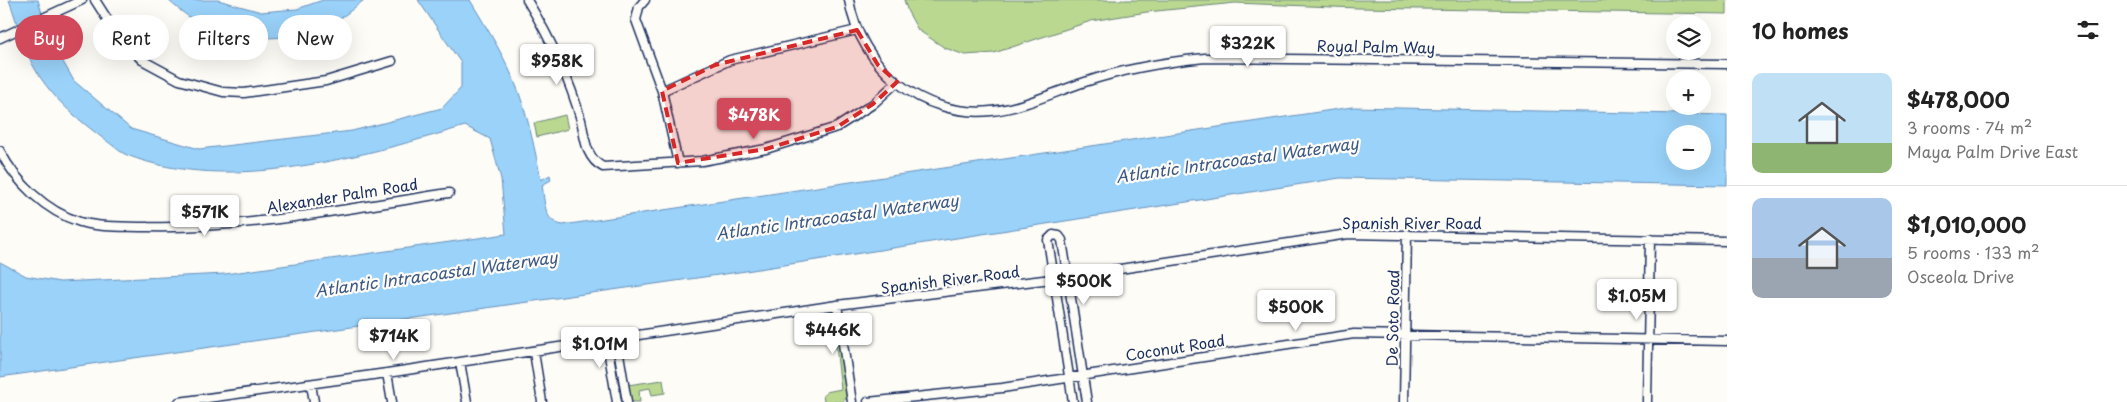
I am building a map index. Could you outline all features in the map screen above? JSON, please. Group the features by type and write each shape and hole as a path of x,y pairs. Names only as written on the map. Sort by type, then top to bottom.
{"street":[{"path":"0,38 82,0"},
{"path":"95,0 118,36 142,60 179,80 214,90 244,93 308,84 392,61"},
{"path":"527,0 563,69 589,153 595,162 610,168 734,157 831,129 873,104 897,82"},
{"path":"645,0 639,7 636,20 662,91 678,163"},
{"name":"Royal Palm Way","path":"849,0 857,30 878,65 915,95 934,104 961,110 982,111 1016,106 1128,70 1205,58 1727,64"},
{"path":"662,91 730,60 857,30"},
{"name":"Alexander Palm Road","path":"0,151 21,182 42,202 67,216 95,224 165,227 256,222 449,193"},
{"name":"Spanish River Road","path":"179,402 235,398 311,384 837,306 1068,278 1348,234 1727,241"},
{"name":"De Soto Road","path":"1404,402 1407,234"},
{"path":"1073,402 1048,240 1053,235 1059,236 1062,240 1087,402"},
{"path":"1647,402 1650,239"},
{"path":"837,306 852,402"},
{"name":"Coconut Road","path":"868,402 1002,388 1354,334 1727,341"},
{"path":"616,402 608,349 612,340 618,348 626,402"},
{"path":"534,352 542,402"},
{"path":"460,362 466,402"},
{"path":"387,373 392,402"},
{"path":"311,384 314,402"}],"highlighted area":[{"path":"857,30 878,65 897,82 873,104 837,127 766,149 678,163 662,91 715,65"}],"green space":[{"path":"904,0 1727,0 1727,14 1358,8 1235,3 1147,12 1091,21 994,53 965,55 945,48 918,30"},
{"path":"565,115 568,129 537,137 534,123"},
{"path":"837,330 847,397 843,402 824,402 823,395 826,392 841,389 835,338 831,338 830,332"},
{"path":"663,380 665,393 652,395 650,388 639,390 640,402 630,402 627,385"}],"water":[{"path":"9,0 38,0 42,15 15,15 15,18"},
{"path":"168,0 218,0 261,12 297,9 323,0 364,0 345,15 278,15 278,37 269,38 268,15 187,15"},
{"name":"Atlantic Intracoastal Waterway","path":"418,0 470,0 497,45 514,81 529,125 541,180 550,175 551,180 542,185 548,215 556,223 563,225 1352,107 1727,115 1727,185 1340,178 746,271 0,377 0,262 26,276 60,282 225,274 506,234 501,179 490,139 465,126 426,138 341,159 296,167 208,172 166,166 124,154 77,118 60,102 45,84 30,60 62,60 74,81 131,129 199,149 352,131 442,108 461,88 461,63"}]}
